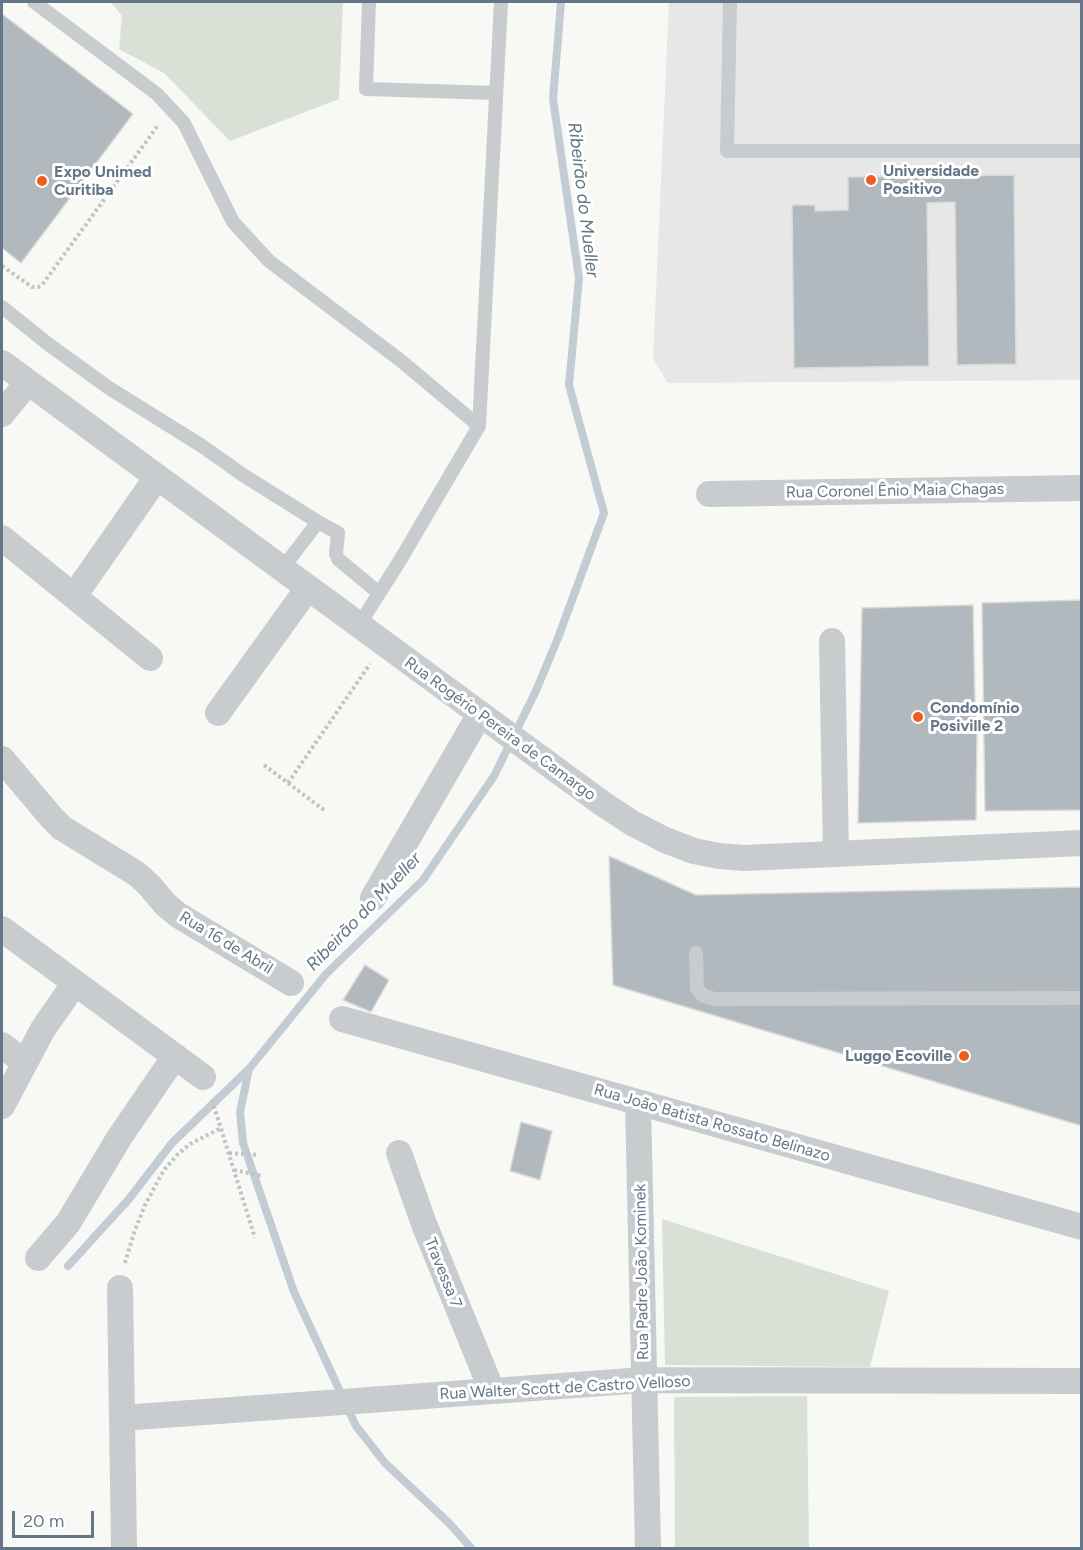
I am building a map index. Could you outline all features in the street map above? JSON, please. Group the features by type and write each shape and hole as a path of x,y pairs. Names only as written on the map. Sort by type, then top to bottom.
{"street":[{"name":"Rua Rogério Pereira de Camargo","path":"2,363 603,804 632,823 665,840 694,851 744,858 1082,843"},
{"path":"2,414 28,382"},
{"path":"74,597 157,477"},
{"name":"Rua Coronel Ênio Maia Chagas","path":"710,494 1082,488"},
{"path":"2,538 150,658"},
{"path":"218,713 308,588"},
{"path":"832,641 836,854"},
{"path":"373,898 485,718"},
{"name":"Rua 16 de Abril","path":"2,759 63,828 137,874 178,915 291,983"},
{"path":"2,929 203,1077"},
{"path":"2,1106 43,1029 75,983"},
{"name":"Rua João Batista Rossato Belinazo","path":"342,1019 1082,1227"},
{"path":"2,1044 24,1062"},
{"path":"38,1258 68,1223 124,1129 175,1056"},
{"name":"Rua Padre João Kominek","path":"638,1103 648,1548"},
{"name":"Travessa 7","path":"399,1152 424,1224 492,1391"},
{"path":"120,1288 124,1548"},
{"name":"Rua Walter Scott de Castro Velloso","path":"122,1418 644,1380 1082,1381"}],"lane":[{"path":"34,2 157,94 184,123 233,222 269,261 400,360 479,426"},
{"path":"369,2 366,89 496,93"},
{"path":"359,625 479,426 501,2"},
{"path":"730,2 727,151 1082,151"},
{"path":"2,307 109,388 202,446 243,475 338,533 336,554 338,558 379,593"},
{"path":"282,568 318,522"},
{"path":"696,952 697,988 702,995 714,999 1082,998"}],"path":[{"path":"2,266 32,287 42,285 170,109"},
{"path":"288,783 384,644"},
{"path":"264,765 324,810"},
{"path":"291,983 359,916 373,898"},
{"path":"120,1288 134,1233 145,1205 164,1170 190,1144 221,1128 255,1238"},
{"path":"229,1154 259,1155"},
{"path":"234,1170 263,1176"}],"shaded area":[{"path":"111,2 343,2 339,99 230,141 164,73 119,49 122,16"},
{"name":"Universidade Positivo","path":"669,2 1081,2 1081,380 668,383 653,359"},
{"path":"662,1219 889,1291 870,1367 665,1365"},
{"path":"807,1396 809,1548 675,1548 674,1397"}],"building":[{"name":"Expo Unimed Curitiba","path":"2,14 133,114 21,263 2,248"},
{"path":"1014,175 1016,364 957,365 955,202 927,203 929,366 794,368 792,205 815,205 815,211 848,210 848,177"},
{"path":"1082,600 1082,810 985,811 982,603"},
{"name":"Condomínio Posiville 2","path":"973,605 977,729 976,820 858,823 862,608"},
{"name":"Luggo Ecoville","path":"609,856 696,895 1082,887 1082,1126 613,985"},
{"path":"365,965 389,980 371,1012 343,1000"},
{"path":"521,1122 552,1131 540,1180 510,1171"}],"waterway":[{"name":"Ribeirão do Mueller","path":"471,1548 449,1523 385,1463 356,1426 294,1292 243,1143 240,1112 249,1069 326,974 423,880 494,776 535,693 604,513 569,385 579,278 553,99 561,2"},
{"path":"68,1266 129,1199 172,1143 249,1069"}],"place":[{"name":"Universidade Positivo","path":"871,180"},
{"name":"Expo Unimed Curitiba","path":"42,181"},
{"name":"Condomínio Posiville 2","path":"918,717"},
{"name":"Luggo Ecoville","path":"964,1056"}]}
